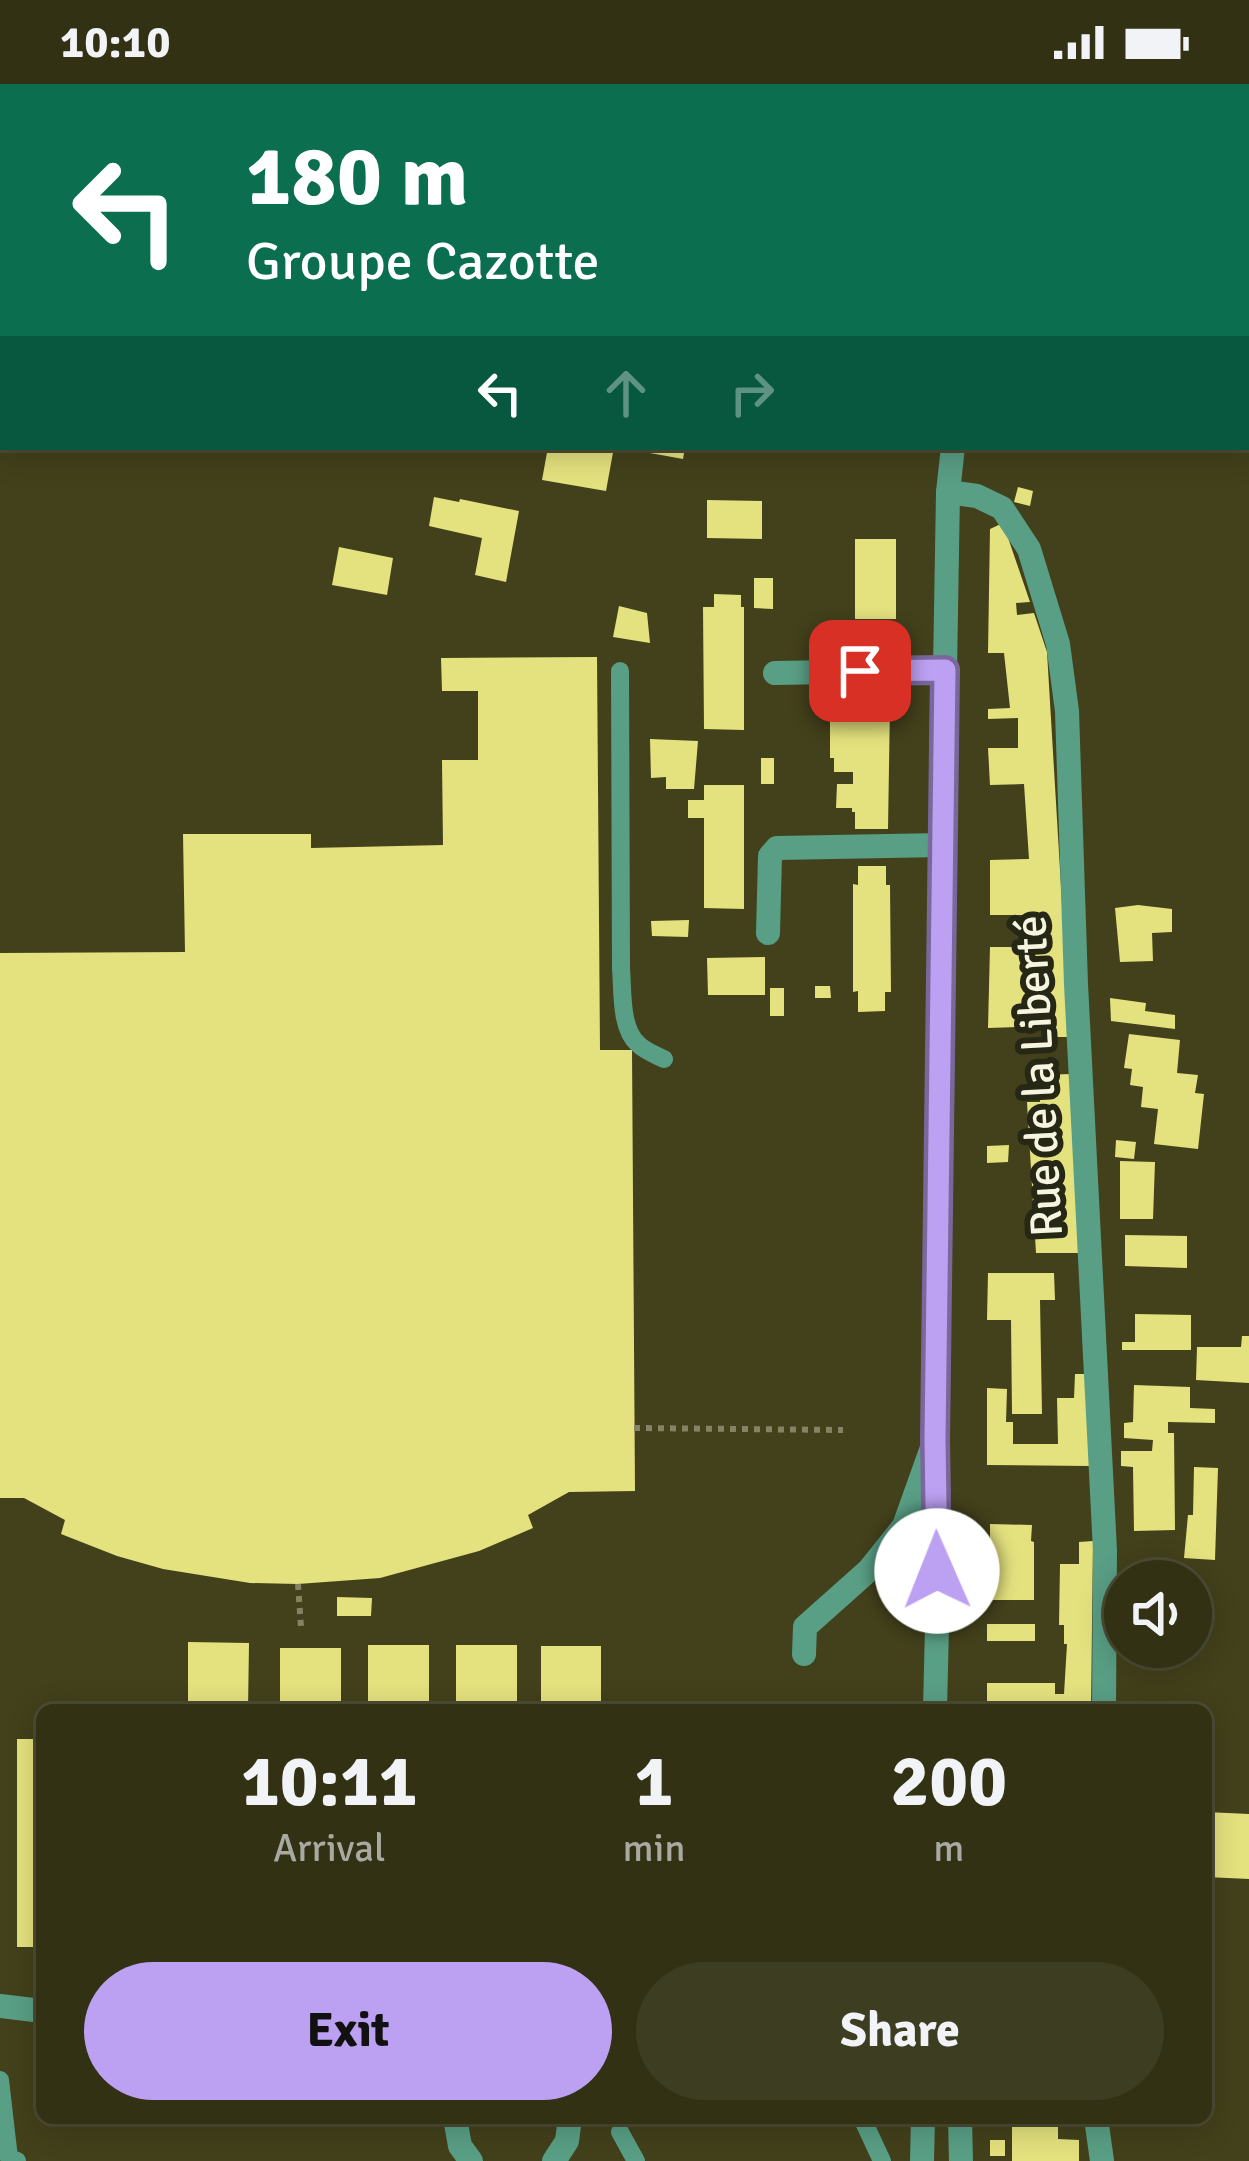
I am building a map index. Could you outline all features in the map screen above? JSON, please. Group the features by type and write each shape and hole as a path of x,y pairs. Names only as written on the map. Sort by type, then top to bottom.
{"street":[{"path":"935,1704 945,670 952,450"},
{"name":"Rue de la Liberté","path":"948,492 977,496 1002,508 1029,549 1058,644 1067,711 1105,1551 1104,1704"},
{"path":"775,673 945,670"},
{"path":"768,933 770,856 777,848 943,845"},
{"path":"804,1654 805,1627 869,1570 904,1526 935,1439"},
{"path":"0,2006 36,2010"},
{"path":"456,2124 460,2146 471,2161"},
{"path":"554,2161 567,2141 569,2124"},
{"path":"922,2161 923,2124"},
{"path":"960,2124 961,2161"},
{"path":"1097,2124 1102,2161"}],"lane":[{"path":"620,671 625,1018 640,1046 664,1059"},
{"path":"0,2080 9,2158 17,2161"},
{"path":"865,2124 882,2161"},
{"path":"620,2132 636,2161"}],"path":[{"path":"634,1428 843,1430"},
{"path":"298,1584 302,1627"}],"building":[{"path":"547,450 613,450 606,491 542,480"},
{"path":"642,450 684,450 683,459"},
{"path":"1018,487 1033,491 1030,506 1014,502"},
{"path":"434,497 519,511 506,582 475,575 482,538 429,526"},
{"path":"707,500 762,501 762,539 707,538"},
{"path":"1003,523 1030,602 1016,603 1017,615 1034,613 1047,652 1070,1037 1047,1037 1046,1006 1022,1006 1022,1027 988,1028 990,947 1040,947 1040,915 990,915 990,860 1029,859 1024,784 990,785 988,748 1018,748 1018,718 988,719 988,709 1010,708 1004,653 988,653 990,529"},
{"path":"855,539 896,539 896,619 855,619"},
{"path":"339,547 393,558 387,595 332,585"},
{"path":"754,578 773,578 773,609 754,608"},
{"path":"714,594 741,595 744,607 744,730 704,729 703,607 714,607"},
{"path":"619,606 647,613 650,643 613,637"},
{"path":"597,657 600,1050 632,1050 635,1491 569,1492 528,1515 533,1528 479,1551 380,1578 298,1584 250,1583 117,1556 61,1534 65,1520 24,1498 0,1498 0,953 185,952 183,834 311,834 311,848 443,845 442,760 478,760 478,691 442,691 441,658"},
{"path":"830,704 890,704 888,829 855,829 852,808 836,808 837,784 853,784 853,772 834,772"},
{"path":"650,739 698,741 694,789 666,789 666,777 651,778"},
{"path":"761,758 774,758 774,784 761,784"},
{"path":"704,785 744,785 744,909 704,908 704,818 688,818 688,800 704,800"},
{"path":"858,866 886,866 886,885 890,885 891,992 885,992 885,1011 858,1012 858,991 853,992 853,884 858,885"},
{"path":"1115,908 1172,909 1172,932 1152,933 1153,961 1120,962"},
{"path":"689,920 688,937 652,936 651,921"},
{"path":"765,957 765,995 708,995 707,958"},
{"path":"815,986 830,986 831,998 815,998"},
{"path":"770,988 784,988 784,1016 770,1016"},
{"path":"1110,998 1146,1003 1145,1011 1175,1015 1175,1029 1111,1021"},
{"path":"1129,1034 1180,1040 1177,1073 1198,1075 1195,1093 1204,1094 1198,1149 1154,1144 1158,1109 1141,1107 1143,1087 1130,1085 1132,1069 1124,1068"},
{"path":"1071,1074 1081,1253 1036,1253 1027,1102 1040,1102 1039,1075"},
{"path":"1116,1140 1136,1142 1134,1159 1115,1157"},
{"path":"1009,1145 1008,1162 987,1163 987,1146"},
{"path":"1120,1161 1155,1162 1153,1219 1120,1219"},
{"path":"1125,1235 1187,1236 1187,1268 1125,1266"},
{"path":"988,1273 1054,1273 1055,1300 1040,1300 1042,1414 1012,1414 1011,1320 987,1320"},
{"path":"1135,1314 1191,1315 1191,1350 1122,1350 1122,1342 1135,1342"},
{"path":"1242,1336 1249,1336 1249,1383 1196,1380 1197,1347 1241,1347"},
{"path":"1075,1374 1087,1374 1090,1466 987,1465 987,1388 1007,1389 1006,1422 1013,1422 1013,1444 1058,1444 1057,1398 1074,1398"},
{"path":"1134,1385 1190,1387 1190,1408 1215,1409 1215,1423 1168,1422 1168,1433 1174,1433 1175,1530 1134,1531 1133,1467 1121,1466 1121,1451 1152,1451 1153,1440 1124,1438 1124,1423 1133,1422"},
{"path":"1194,1467 1218,1468 1215,1560 1184,1558 1188,1515 1193,1515"},
{"path":"990,1524 1032,1525 1034,1600 987,1600"},
{"path":"1093,1541 1091,1704 987,1704 987,1683 1055,1683 1055,1694 1064,1694 1067,1644 1064,1625 1059,1625 1060,1564 1079,1564 1079,1542"},
{"path":"337,1597 372,1598 371,1616 337,1616"},
{"path":"987,1624 1035,1624 1035,1641 987,1641"},
{"path":"188,1642 249,1643 248,1704 188,1704"},
{"path":"368,1645 429,1645 429,1704 368,1704"},
{"path":"456,1645 517,1645 517,1704 456,1704"},
{"path":"541,1646 601,1646 601,1704 541,1704"},
{"path":"280,1648 341,1648 341,1704 280,1704"},
{"path":"17,1739 36,1739 36,1947 17,1947"},
{"path":"1212,1812 1249,1814 1249,1879 1212,1877"},
{"path":"1012,2124 1058,2124 1058,2139 1079,2140 1079,2161 1012,2161"},
{"path":"990,2140 1005,2140 1005,2156 990,2156"}],"route":[{"path":"860,671 945,670 937,1571"}]}
